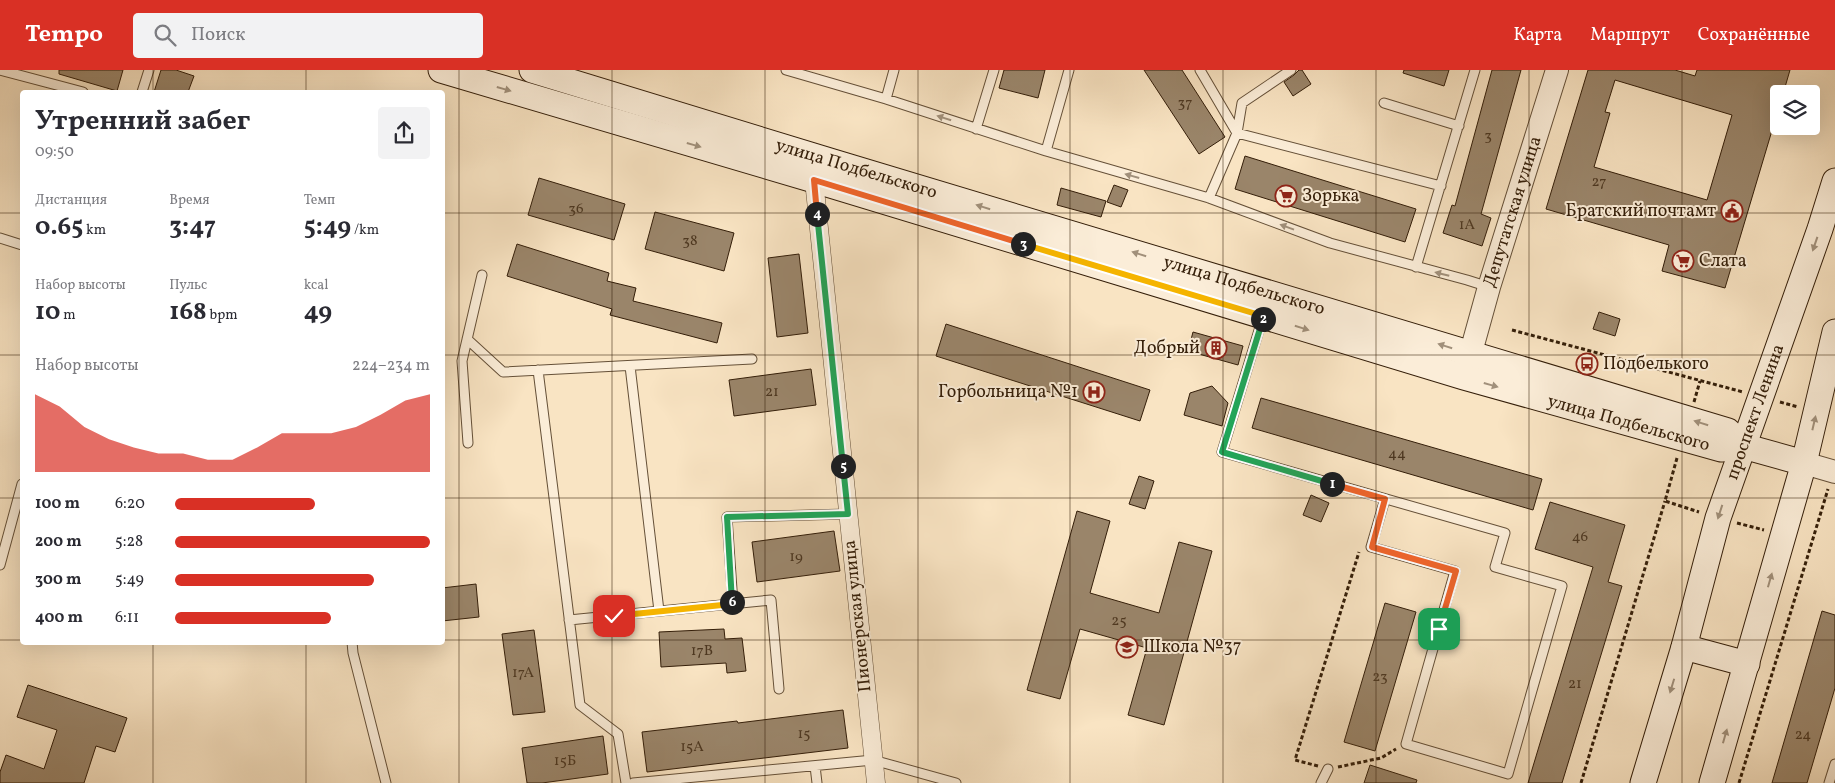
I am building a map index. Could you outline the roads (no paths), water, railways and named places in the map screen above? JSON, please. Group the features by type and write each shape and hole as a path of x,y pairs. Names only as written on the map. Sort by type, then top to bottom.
{"main road":[{"name":"улица Подбельского","path":"441,70 814,180 1464,378 1721,449 1743,446"},
{"name":"улица Подбельского","path":"532,70 1728,431 1743,446"},
{"path":"658,134 665,111"},
{"name":"проспект Ленина","path":"1643,783 1684,647 1718,518 1820,229 1835,181"},
{"path":"1712,783 1804,462 1835,332"},
{"path":"1743,446 1804,462"},
{"path":"1684,647 1746,664"}],"street":[{"name":"Депутатская улица","path":"1464,378 1489,287 1558,70"},
{"name":"Пионерская улица","path":"814,180 876,783"},
{"path":"1804,462 1834,472"}],"lane":[{"path":"0,70 75,90"},
{"path":"143,90 149,70"},
{"path":"786,70 886,99 1046,151 1209,198 1330,243 1489,287"},
{"path":"886,99 894,70"},
{"path":"976,129 994,70"},
{"path":"1046,151 1069,70"},
{"path":"1200,70 1237,133 1441,186"},
{"path":"1209,198 1237,133 1242,103 1290,70"},
{"path":"1416,267 1475,70"},
{"path":"1384,103 1459,126"},
{"path":"0,238 20,244"},
{"path":"468,443 462,361 482,276"},
{"path":"1263,316 1222,452 1505,533 1495,567 1562,586 1508,774 1406,744 1456,571 1372,547 1385,499"},
{"path":"467,339 503,372 752,360"},
{"path":"630,366 659,611"},
{"path":"538,370 580,706 618,734 626,783"},
{"path":"0,565 20,491"},
{"path":"732,604 727,517 848,514"},
{"path":"569,620 771,600 779,689"},
{"path":"352,645 386,783"},
{"path":"633,783 873,760 956,783"},
{"path":"1829,783 1835,764"},
{"path":"815,766 817,783"},
{"path":"1321,783 1328,769"}],"place":[{"name":"Зорька","path":"1286,196"},
{"name":"Братский почтамт","path":"1732,211"},
{"name":"Слата","path":"1683,261"},
{"name":"Добрый","path":"1216,348"},
{"name":"Подбелького","path":"1587,364"},
{"name":"Горбольница №1","path":"1094,392"},
{"name":"Школа №37","path":"1127,647"}]}
